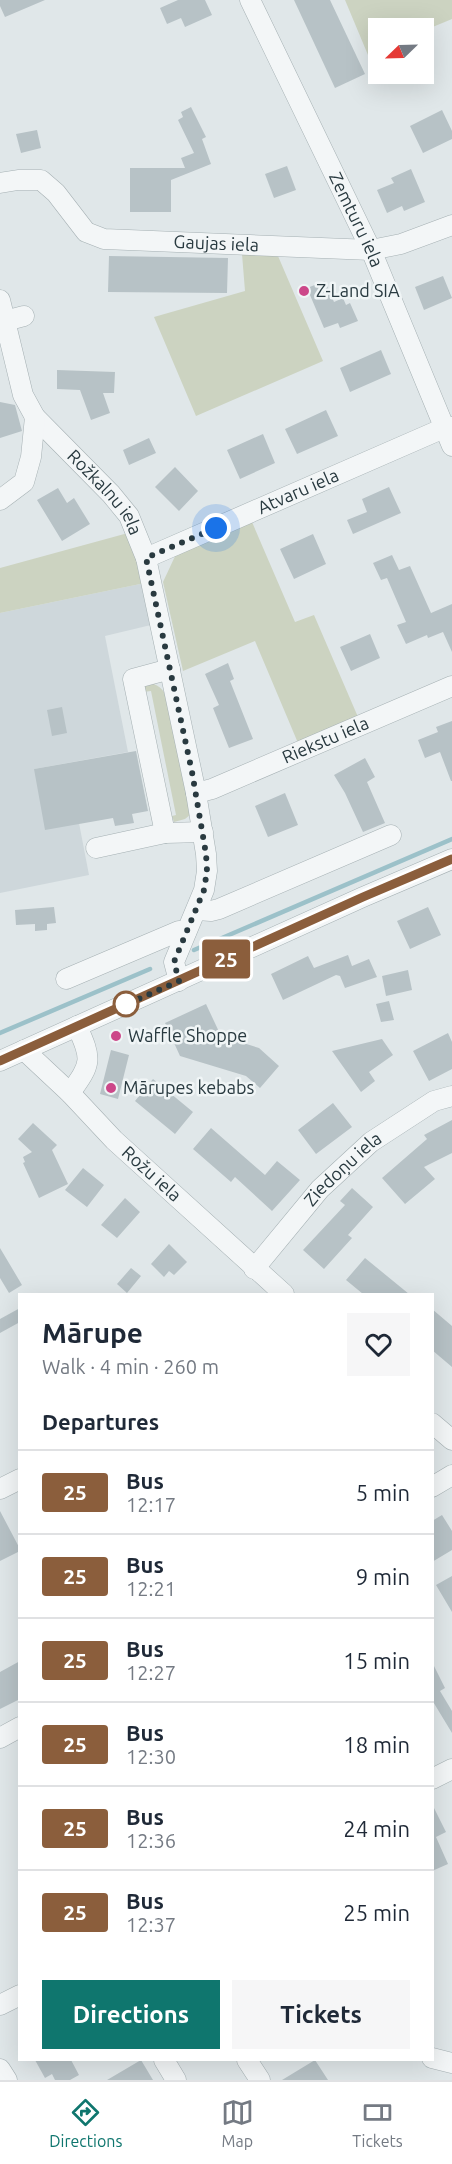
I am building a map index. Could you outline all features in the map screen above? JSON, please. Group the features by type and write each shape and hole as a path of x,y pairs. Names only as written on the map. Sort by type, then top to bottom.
{"street":[{"name":"Zemturu iela","path":"250,0 371,250 449,433"},
{"name":"Gaujas iela","path":"0,183 41,180 56,193 86,232 104,239 371,250 401,244 452,225"},
{"name":"Rožkalnu iela","path":"0,300 23,394 35,417 111,494 129,516 146,558 196,793 207,871 204,890 186,932 176,972"},
{"path":"5,321 24,316"},
{"path":"0,500 24,482 31,457 35,417"},
{"name":"Atvaru iela","path":"146,558 449,433"},
{"path":"165,833 133,679 170,669"},
{"name":"Riekstu iela","path":"196,793 212,789 452,686"},
{"path":"96,848 165,833 203,832"},
{"path":"197,910 219,909 391,835"},
{"path":"0,1061 77,1026 176,972 452,859"},
{"path":"66,979 143,945 179,931 186,932"},
{"path":"143,945 176,972"},
{"path":"70,1093 85,1073 89,1060 77,1026"},
{"name":"Rožu iela","path":"24,1050 70,1093 114,1140 283,1293"},
{"name":"Ziedoņu iela","path":"254,1269 320,1189 371,1142 434,1101 452,1096"},
{"path":"434,1425 452,1440"},
{"path":"434,1486 452,1475"},
{"path":"0,1489 18,1480"},
{"path":"0,1738 18,1728"},
{"path":"434,1778 452,1769"},
{"path":"0,2005 18,1996"},
{"path":"434,2058 452,2063"},
{"path":"165,2061 176,2080"},
{"path":"248,2061 260,2080"},
{"path":"0,2069 6,2080"}],"shaded area":[{"path":"145,583 151,625 105,636 128,752 34,769 79,823 89,875 0,893 0,613"}],"green space":[{"path":"345,0 452,0 452,19 434,26 434,18 368,18 368,55"},
{"path":"242,254 278,256 323,361 196,416 154,317 245,291"},
{"path":"252,522 295,622 314,615 358,717 298,743 255,641 183,671 163,582 177,552"},
{"path":"128,533 145,583 0,613 0,568"},
{"path":"146,683 160,687 168,699 189,803 190,815 174,822 172,816 176,815 151,691 143,692 142,688"}],"building":[{"path":"0,0 45,0 5,17"},
{"path":"178,0 205,0 212,15 185,27 181,18 167,24 160,8"},
{"path":"294,0 330,0 365,74 335,88"},
{"path":"191,107 206,137 202,139 211,164 171,180 171,212 130,212 130,168 185,168 181,158 194,153 178,120 183,117 181,112"},
{"path":"442,110 452,131 452,139 423,153 410,126"},
{"path":"37,130 41,148 21,153 16,134"},
{"path":"287,166 296,190 274,198 265,174"},
{"path":"411,169 425,202 404,211 402,206 387,213 377,190 394,183 391,178"},
{"path":"109,256 228,258 227,293 108,292"},
{"path":"443,276 452,298 424,310 415,287"},
{"path":"325,281 334,302 343,298 346,305 350,303 358,321 340,328 338,323 324,328 307,288"},
{"path":"381,350 391,374 350,392 340,368"},
{"path":"57,370 115,372 114,393 103,393 110,413 91,420 80,390 57,389"},
{"path":"0,402 15,405 22,431 0,438"},
{"path":"326,410 338,436 297,454 285,429"},
{"path":"263,434 275,463 240,479 227,450"},
{"path":"149,438 156,453 129,465 123,450"},
{"path":"175,467 198,491 179,511 155,487"},
{"path":"389,487 401,513 353,534 347,520 367,512 362,499"},
{"path":"58,488 67,503 74,498 90,524 62,541 37,500"},
{"path":"313,534 326,564 294,579 280,549"},
{"path":"392,555 399,570 410,566 431,613 452,604 452,652 443,632 428,638 427,635 406,644 397,625 406,622 387,578 381,580 373,563"},
{"path":"370,634 380,658 351,671 340,647"},
{"path":"228,663 234,679 230,681 253,739 229,748 213,708 219,705 205,674"},
{"path":"62,707 67,733 52,736 47,710"},
{"path":"452,721 451,781 440,752 425,758 418,740 438,732 436,727"},
{"path":"136,751 148,811 132,814 134,823 115,826 113,818 45,830 34,769"},
{"path":"365,758 375,777 367,782 385,823 363,832 334,775"},
{"path":"285,793 298,825 268,837 255,806"},
{"path":"54,907 56,923 47,924 47,930 35,931 35,924 16,925 15,910"},
{"path":"428,907 441,935 410,949 397,921"},
{"path":"348,955 352,966 369,959 377,977 345,988 340,976 336,975 283,1000 271,974 308,956 314,968"},
{"path":"408,970 412,990 386,996 382,976"},
{"path":"389,1001 394,1020 381,1022 376,1004"},
{"path":"206,1004 221,1036 259,1048 279,1066 260,1088 246,1076 180,1056 165,1023"},
{"path":"448,1033 452,1042 452,1069 429,1081 413,1051"},
{"path":"382,1039 393,1055 369,1072 375,1081 361,1092 332,1051"},
{"path":"111,1050 129,1055 118,1099 100,1094"},
{"path":"153,1079 193,1112 175,1134 135,1101"},
{"path":"333,1103 352,1127 316,1154 298,1130"},
{"path":"452,1120 452,1153 424,1167 435,1179 405,1204 382,1178 427,1139 424,1135"},
{"path":"33,1123 57,1145 52,1150 68,1184 39,1198 23,1163 25,1162 23,1157 32,1152 18,1139"},
{"path":"211,1128 265,1175 277,1161 300,1180 272,1211 235,1177 231,1182 193,1149"},
{"path":"83,1168 104,1185 87,1207 65,1190"},
{"path":"352,1188 373,1207 348,1235 352,1238 324,1269 303,1250 345,1205 340,1201"},
{"path":"125,1198 140,1212 117,1238 101,1225"},
{"path":"169,1244 187,1262 174,1275 169,1271 164,1277 151,1264"},
{"path":"0,1248 22,1285 9,1293 0,1278"},
{"path":"365,1258 408,1293 362,1293 346,1280"},
{"path":"131,1268 141,1276 127,1293 117,1284"},
{"path":"18,1309 18,1323 0,1333 0,1319"},
{"path":"434,1311 452,1326 452,1367 434,1352"},
{"path":"0,1511 18,1545 18,1552 0,1561"},
{"path":"442,1515 452,1531 452,1550 434,1561 434,1520"},
{"path":"452,1576 452,1612 436,1585"},
{"path":"18,1662 18,1700 0,1709 0,1672"},
{"path":"434,1666 445,1688 440,1691 452,1711 452,1733 434,1703"},
{"path":"434,1808 446,1832 436,1837 448,1864 434,1870"},
{"path":"36,2061 72,2061 79,2075 70,2080 55,2080 52,2074 45,2078"},
{"path":"142,2061 153,2080 107,2080"},
{"path":"316,2061 328,2080 282,2080"}],"waterway":[{"path":"194,950 452,839"},
{"path":"0,1033 150,969"}],"bus line":[{"name":"25","path":"0,1061 452,859"}],"place":[{"name":"Z-Land SIA","path":"304,291"},
{"name":"Waffle Shoppe","path":"116,1036"},
{"name":"Mārupes kebabs","path":"111,1088"}],"route":[{"path":"126,1004 118,1008 179,981 174,962 176,954 197,910 204,890 207,871 196,793 146,558 216,528"}]}
